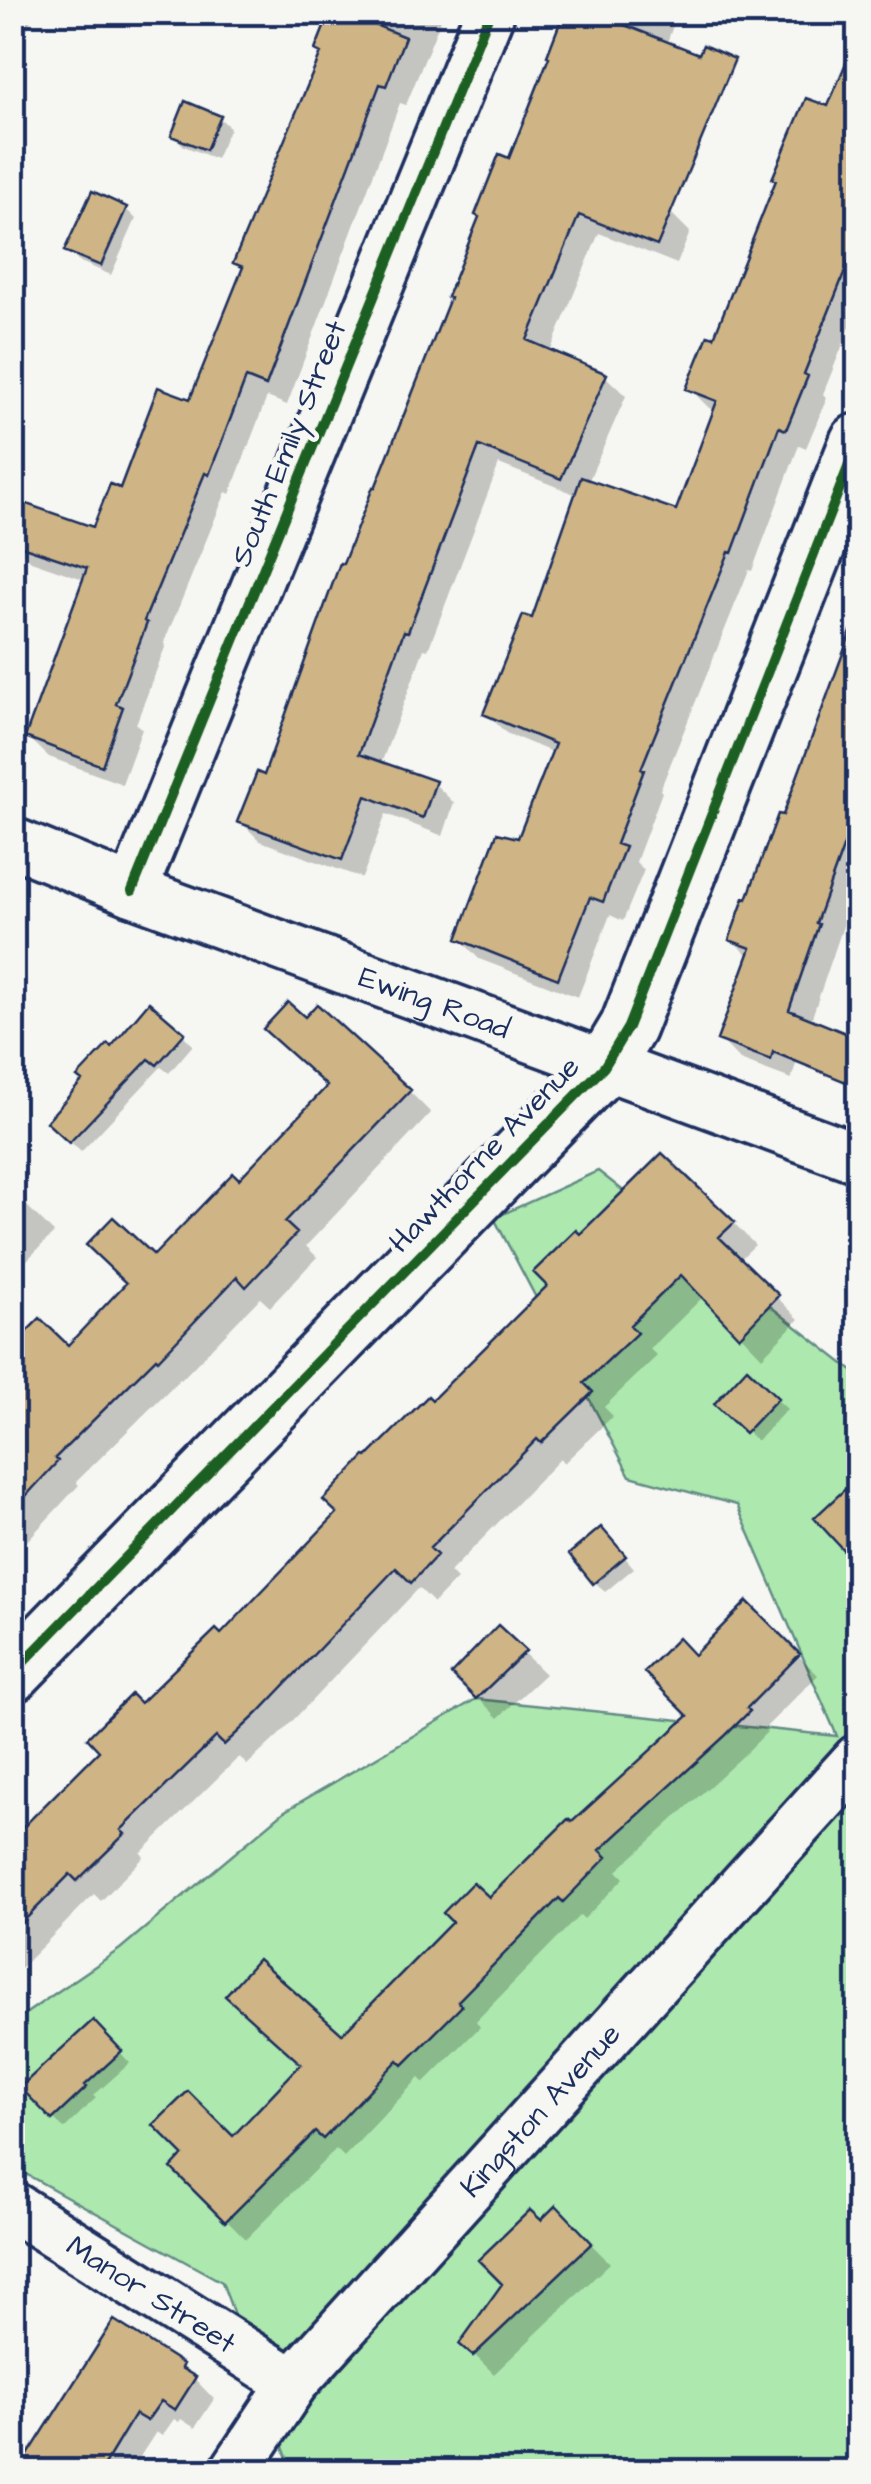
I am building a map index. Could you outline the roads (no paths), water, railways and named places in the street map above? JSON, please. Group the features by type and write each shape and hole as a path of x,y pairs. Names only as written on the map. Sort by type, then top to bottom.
{"street":[{"name":"South Emily Street","path":"132,892 490,12"},
{"name":"Hawthorne Avenue","path":"12,1674 604,1067 628,1028 858,442"},
{"name":"Ewing Road","path":"12,842 132,892 858,1158"},
{"name":"Kingston Avenue","path":"234,2472 293,2383 858,1759"},
{"name":"Manor Street","path":"12,2206 293,2383"}]}
